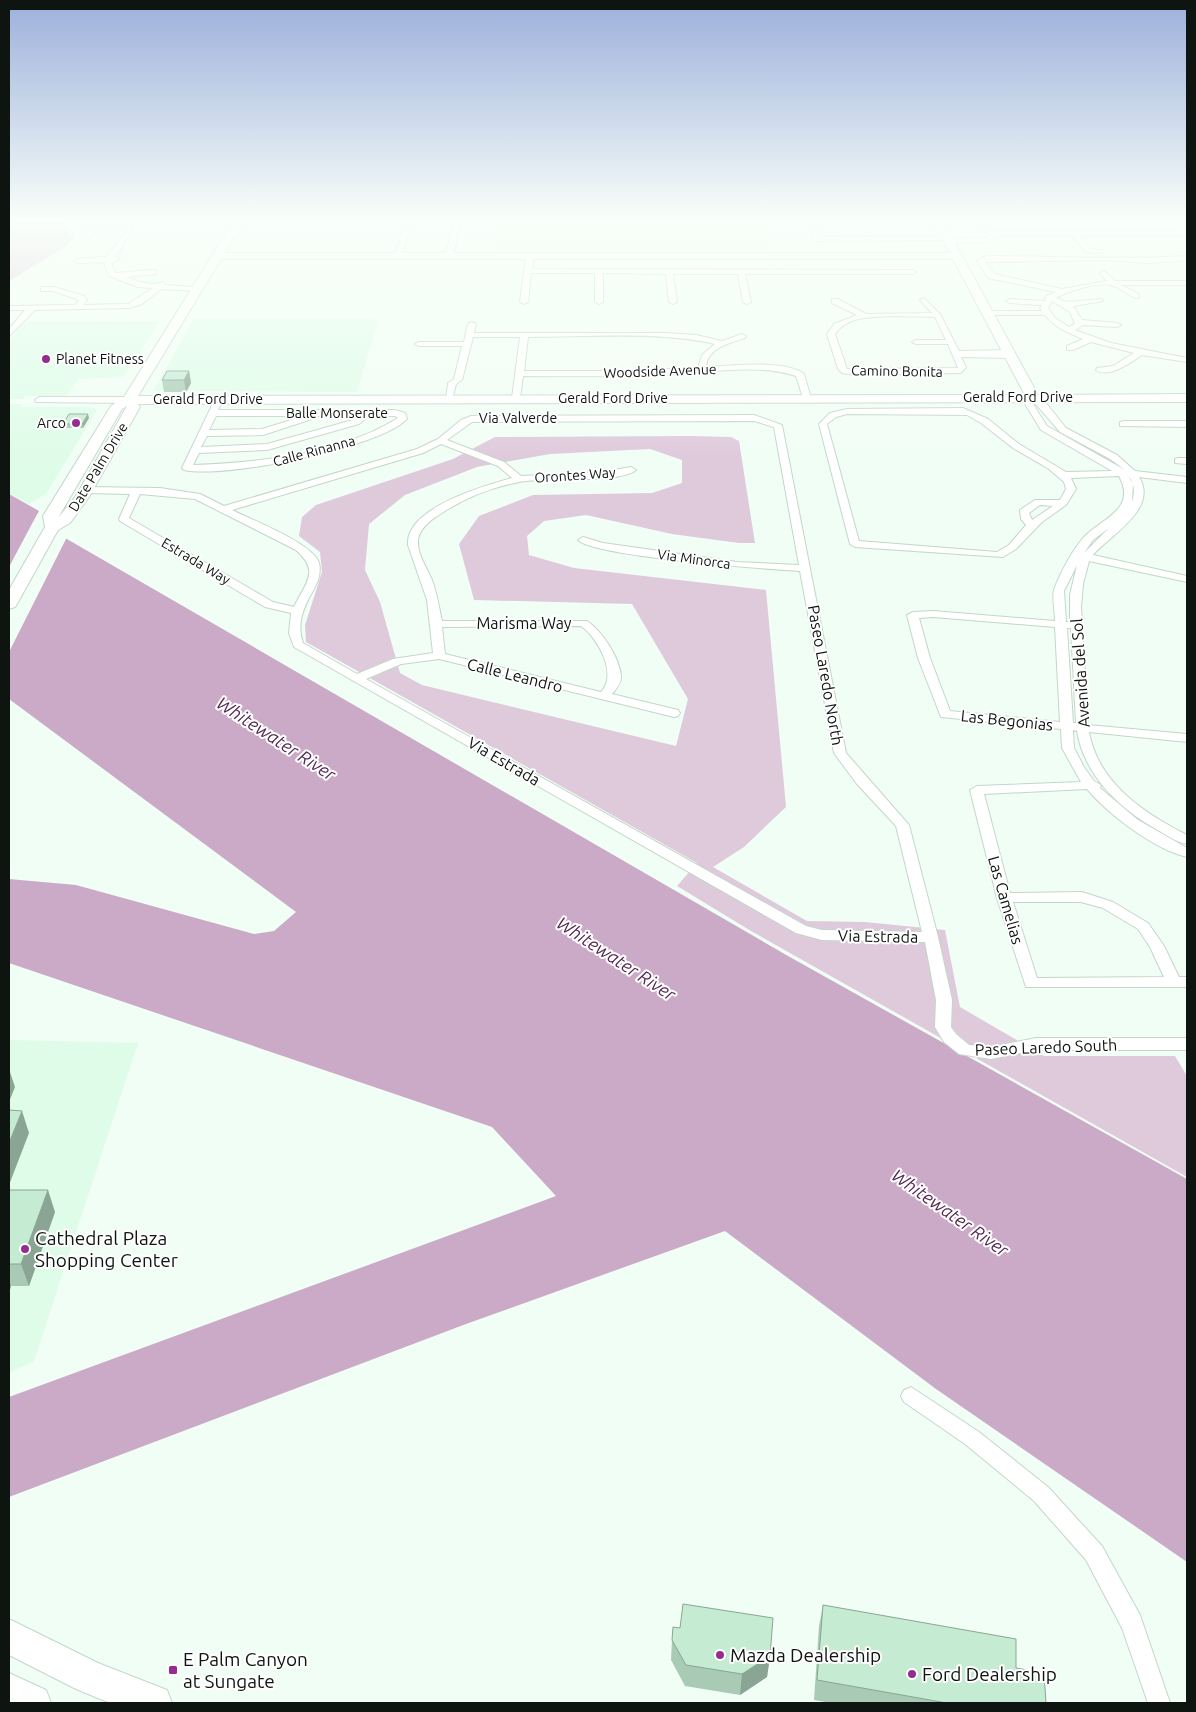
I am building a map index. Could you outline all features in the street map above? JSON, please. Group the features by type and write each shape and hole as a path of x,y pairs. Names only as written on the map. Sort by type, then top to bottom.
{"main road":[{"name":"Date Palm Drive","path":"52,527 50,516 117,406 129,400 189,299"},
{"path":"981,299 1033,397"},
{"name":"Gerald Ford Drive","path":"129,400 1187,398"},
{"name":"Date Palm Drive","path":"9,604 52,527 65,520 84,494 134,407 129,400"},
{"path":"79,469 85,476 76,493 84,494"},
{"path":"9,1636 88,1677 154,1703"},
{"path":"9,1691 33,1703"}],"street":[{"path":"77,308 82,299"},
{"path":"9,308 129,306 143,299"},
{"path":"835,300 864,316 937,314"},
{"path":"924,300 933,307 956,354 1011,354"},
{"path":"1046,313 1047,300"},
{"path":"1010,301 1047,300 1067,304 1099,301"},
{"path":"1067,304 1076,313 1079,322 1076,328 1068,330"},
{"path":"9,334 28,310 34,308"},
{"path":"9,313 23,316"},
{"path":"988,313 1046,313 1068,330 1091,339 1140,353 1187,360"},
{"name":"Camino Bonita","path":"864,316 842,322 832,329 831,334 841,367 845,371 953,372 961,370 962,367 956,354"},
{"path":"1079,322 1117,325"},
{"path":"454,398 472,324"},
{"path":"470,335 665,335 696,337 722,343"},
{"path":"516,398 524,335"},
{"path":"702,370 703,356 722,343 742,336"},
{"path":"1070,348 1091,339"},
{"path":"916,342 950,342"},
{"path":"419,344 468,344"},
{"path":"1100,370 1115,368 1140,353"},
{"name":"Woodside Avenue","path":"519,373 649,373 785,369 800,374 807,398"},
{"path":"1033,397 1029,404 1044,428 1129,477 1187,487"},
{"path":"219,399 195,450 267,448 356,422 368,413"},
{"name":"Gerald Ford Drive","path":"39,400 129,400"},
{"path":"856,411 963,411 973,413 1019,448 1049,463 1066,478 1071,487 1070,495 1063,503 1032,526 1011,550 998,554 855,544 823,424 826,418 838,413 856,411"},
{"name":"Balle Monserate","path":"212,413 368,413 402,415"},
{"path":"202,433 263,432 318,413"},
{"name":"Calle Rinanna","path":"195,450 187,468 243,467 288,461 384,432 403,418 402,415"},
{"name":"Via Valverde","path":"225,509 256,498 412,453 441,441 471,418 754,418 769,422"},
{"name":"Paseo Laredo North","path":"769,422 778,426 840,753 862,781 902,825 931,938 944,1000 943,1027 950,1038 965,1050"},
{"path":"1123,424 1187,424"},
{"path":"441,441 500,464 520,479"},
{"name":"Orontes Way","path":"520,479 537,476 612,474 631,470"},
{"path":"1066,478 1129,477 1187,480"},
{"name":"Avenida del Sol","path":"1129,477 1127,504 1114,520 1089,538 1081,556 1059,591 1068,748 1075,765 1088,785 1110,807 1132,823 1187,853"},
{"path":"439,656 437,624 432,597 413,546 413,537 430,515 448,504 498,485 520,479"},
{"name":"Via Estrada","path":"84,494 197,496 300,548 311,557 314,564 314,574 298,611 292,633 298,645 801,930 822,935 931,938"},
{"name":"Estrada Way","path":"135,494 124,518 127,522 269,605 298,611"},
{"path":"1032,526 1026,519 1024,512 1038,502 1063,503"},
{"name":"Via Minorca","path":"583,540 602,546 738,565 806,568"},
{"path":"1081,556 1187,579"},
{"name":"Avenida del Sol","path":"1081,556 1075,592 1076,626 1083,728 1092,763 1106,783 1130,805 1157,824 1187,840"},
{"name":"Las Begonias","path":"1076,626 933,614 913,615 924,658 945,714 1187,738"},
{"name":"Marisma Way","path":"437,624 584,623 592,627 598,636 616,677 612,687 604,696"},
{"name":"Calle Leandro","path":"358,678 390,663 411,657 439,656 674,713"},
{"name":"Las Camelias","path":"1106,783 977,790 1004,898 1031,983 1180,981"},
{"path":"1004,898 1082,897 1108,906 1143,926 1180,981"},
{"name":"Paseo Laredo South","path":"965,1050 991,1053 1036,1044 1187,1044"},
{"path":"911,1396 972,1438 1041,1494 1094,1553 1132,1623 1158,1703"}],"shaded area":[{"path":"194,319 372,319 378,321 357,392 153,391"},
{"path":"31,321 158,321 158,324 123,377 79,379 66,396 26,396 23,399 9,399 9,341 24,323"},
{"path":"9,404 22,404 21,407 89,407 97,410 46,494 28,504 9,493"},
{"path":"691,436 731,437 739,441 755,543 739,543 672,534 586,515 544,521 527,536 529,555 574,568 766,590 786,807 744,847 713,867 807,921 865,922 945,930 960,1007 1044,1056 1175,1056 1187,1076 1187,1177 751,931 677,886 697,863 306,642 305,625 322,572 320,552 299,536 302,517 316,505 453,459 495,437","holes":["650,449 682,460 682,483 652,493 533,495 479,516 459,544 474,600 632,604 688,699 676,746 422,685 400,673 380,602 365,570 369,524 405,495 477,467 550,454"]},
{"path":"9,1040 138,1043 34,1361 9,1373"}],"water":[{"name":"Whitewater River","path":"9,494 39,511 34,520 788,956 1187,1179 1187,1562 936,1389 725,1231 466,1324 9,1497 9,1397 556,1196 492,1127 9,963 9,879 76,885 254,934 274,931 296,912 9,699"}],"pier":[{"path":"34,520 67,537 9,652 9,567"}],"building":[{"path":"167,371 189,371 184,380 162,380"},
{"path":"69,414 88,414 82,424 63,424"},
{"path":"9,1110 22,1111 9,1143"},
{"path":"9,1190 48,1190 21,1264 9,1264"},
{"name":"Mazda Dealership","path":"683,1604 773,1618 770,1656 742,1674 686,1665 672,1640 673,1627 680,1628"},
{"name":"Ford Dealership","path":"823,1605 1016,1639 1016,1668 1044,1673 1046,1703 947,1703 817,1680"}],"place":[{"name":"Planet Fitness","path":"46,359"},
{"name":"Arco","path":"76,423"},
{"name":"Cathedral Plaza Shopping Center","path":"25,1249"},
{"name":"Mazda Dealership","path":"720,1655"},
{"name":"E Palm Canyon at Sungate","path":"173,1670"},
{"name":"Ford Dealership","path":"912,1674"}]}
